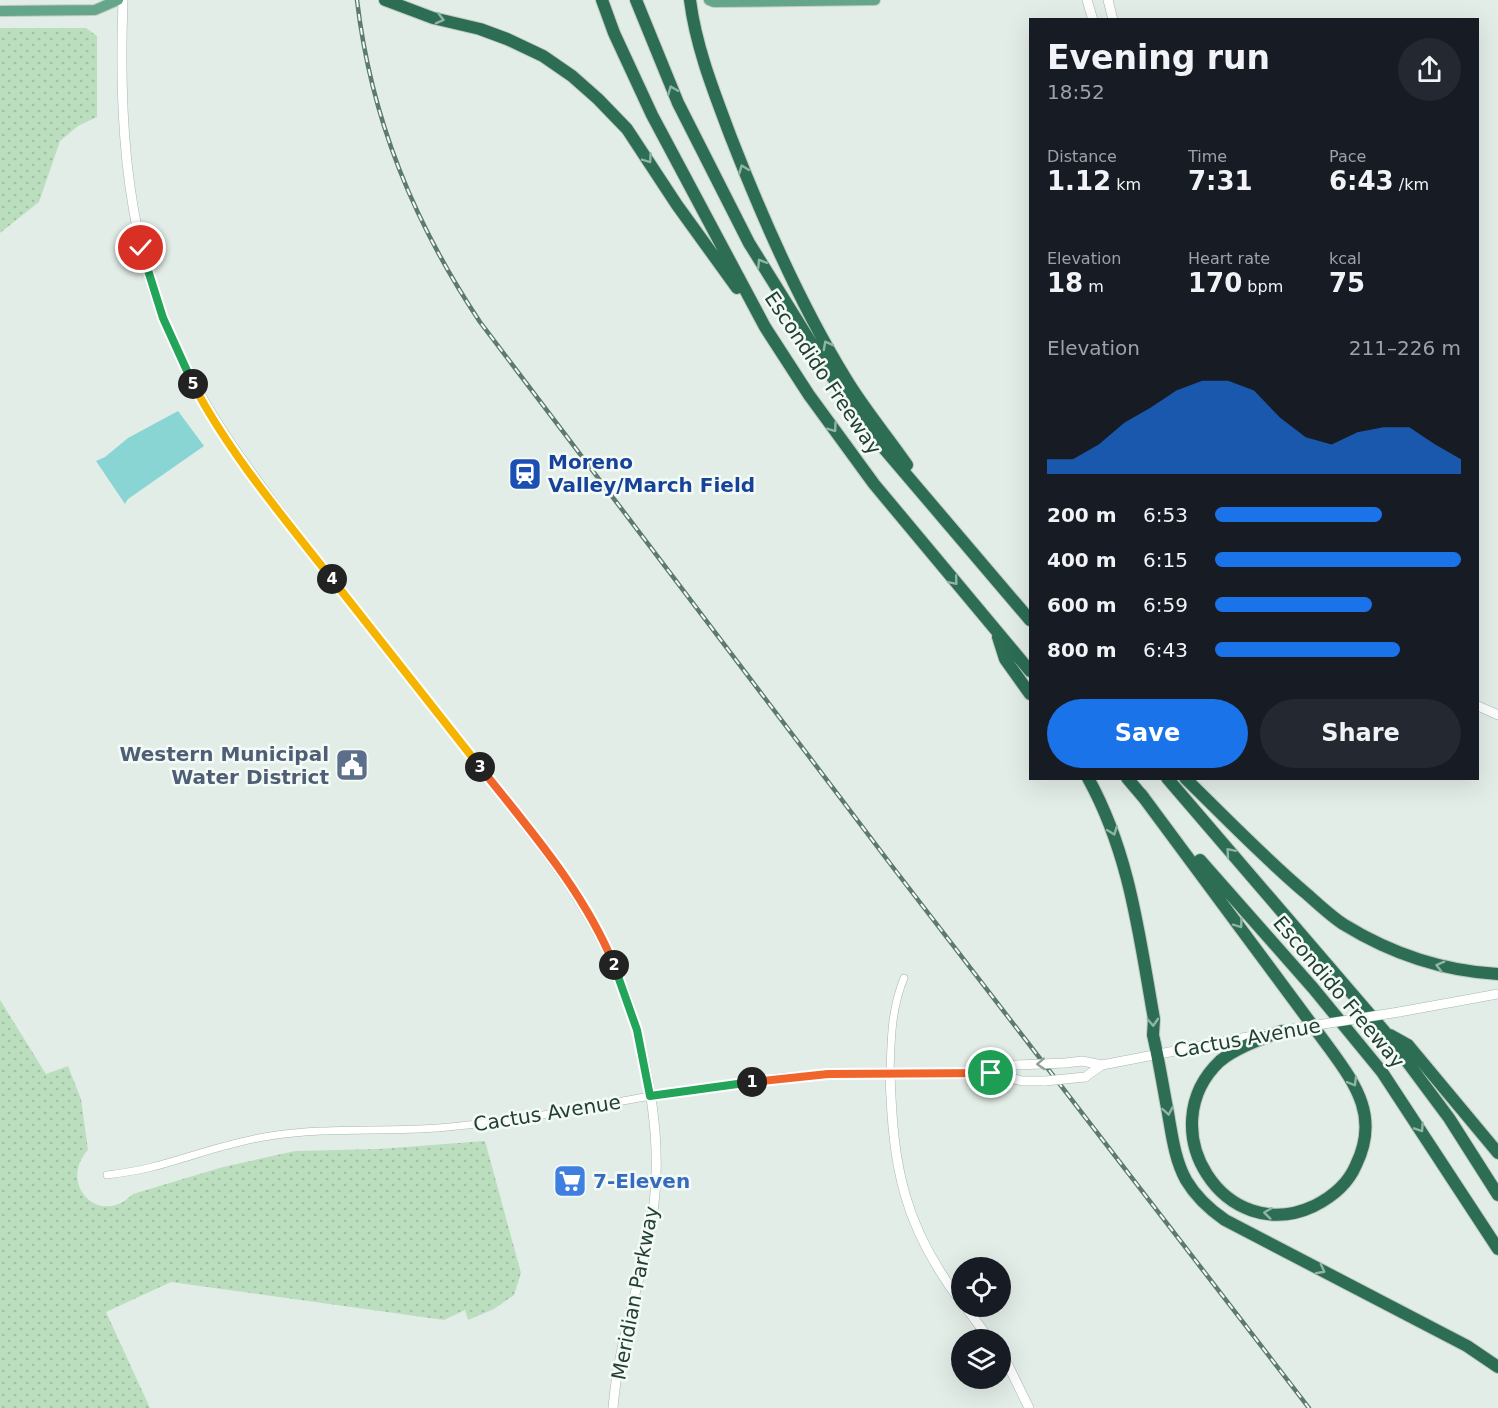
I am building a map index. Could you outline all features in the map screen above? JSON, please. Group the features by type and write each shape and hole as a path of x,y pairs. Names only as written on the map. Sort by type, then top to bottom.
{"highway":[{"path":"385,0 433,18 480,28 543,56 572,76 627,129 677,205 765,327"},
{"path":"594,0 614,33"},
{"name":"Escondido Freeway","path":"602,0 614,33 652,115 765,327 809,395 874,484 1029,670"},
{"name":"Escondido Freeway","path":"636,0 678,104 749,243 833,378 881,445 1029,619"},
{"path":"690,0 692,17 712,88 755,199 800,295 846,380 954,532"},
{"path":"995,631 1005,659 1029,693"},
{"path":"1089,780 1113,831 1130,884 1154,1019 1157,1053 1178,1163 1186,1180 1208,1208 1225,1220 1467,1346 1498,1366"},
{"name":"Escondido Freeway","path":"1129,780 1313,988 1382,1072 1498,1249"},
{"name":"Escondido Freeway","path":"1169,780 1385,1032 1449,1118 1498,1195"},
{"path":"1187,780 1293,882 1341,923 1412,958 1446,968 1498,974"},
{"path":"1140,794 1238,922 1337,1058 1350,1076 1362,1101 1365,1114 1365,1142 1361,1156 1348,1179 1322,1202 1303,1210 1278,1214 1247,1208 1224,1195 1213,1185 1204,1173 1194,1147 1192,1117 1200,1089 1221,1061 1245,1047 1287,1030"},
{"path":"1385,1032 1408,1045 1498,1153"}],"main road":[{"path":"0,11 95,9 118,0"},
{"name":"Meridian Parkway","path":"123,0 125,153 129,186 141,248 152,286 179,355 222,432 272,501 556,864 601,936 622,985 637,1030 654,1114 655,1142 653,1210 620,1363 614,1408"},
{"path":"709,0 714,2 875,0"},
{"path":"1087,0 1092,18"},
{"path":"1108,0 1112,18"},
{"path":"1479,706 1498,715"},
{"name":"Cactus Avenue","path":"991,1073 1016,1065 1082,1062 1102,1065 1157,1053 1498,994"},
{"name":"Cactus Avenue","path":"650,1096 780,1078 828,1074 991,1073 1022,1081 1085,1077 1102,1065"},
{"path":"890,1074 893,1139 909,1209 931,1258 951,1287"},
{"path":"972,1317 982,1329"},
{"path":"1011,1371 1029,1408"}],"street":[{"path":"890,1074 894,1006 904,978"},
{"name":"Cactus Avenue","path":"107,1175 150,1167 232,1143 270,1136 301,1132 438,1128 572,1111 650,1096"}],"green space":[{"path":"0,28 86,28 97,36 97,117 78,126 60,141 39,202 0,233"},
{"path":"0,1000 46,1074 68,1066 81,1099 88,1150 80,1161 77,1173 78,1183 90,1200 99,1205 110,1206 121,1203 133,1194 223,1167 295,1151 379,1149 485,1141 521,1273 514,1295 494,1309 468,1320 465,1310 444,1320 171,1282 106,1312 150,1408 0,1408"}],"water":[{"path":"178,411 204,446 128,499 125,504 96,461 105,457 128,438"}],"railway":[{"path":"357,0 373,87 399,168 435,247 480,322 895,870 1309,1408"}],"place":[{"name":"Moreno Valley/March Field","path":"525,474"},
{"name":"Western Municipal Water District","path":"352,765"},
{"name":"7-Eleven","path":"570,1181"}],"route":[{"path":"141,248 163,318 179,355 222,432 272,501 556,864 578,897 601,936 622,985 637,1030 650,1096 780,1078 828,1074 991,1073"}]}
